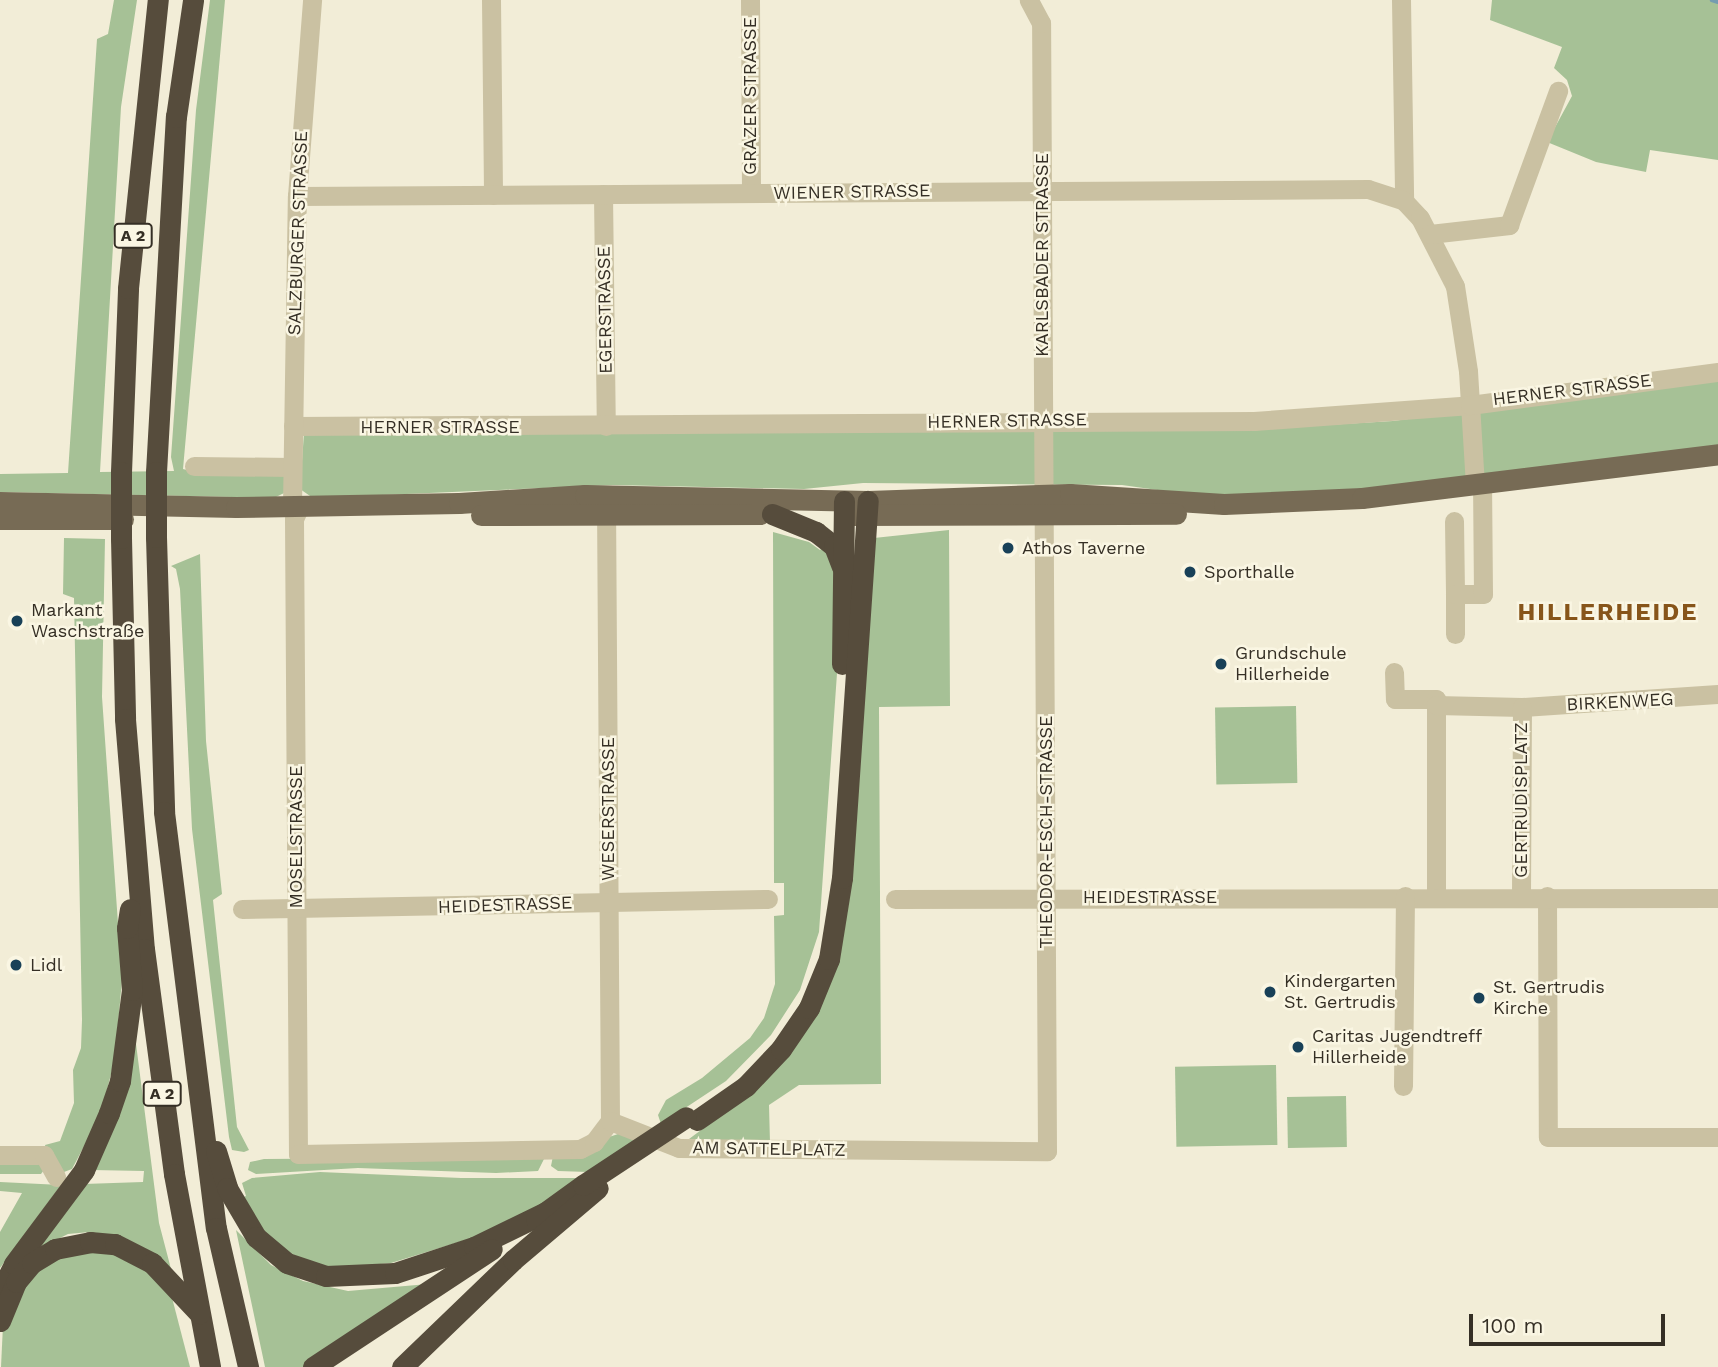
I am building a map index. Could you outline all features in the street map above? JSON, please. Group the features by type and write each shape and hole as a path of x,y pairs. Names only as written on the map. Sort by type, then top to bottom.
{"highway":[{"name":"A 2","path":"158,0 128,288 121,472 125,719 136,873 154,1038 199,1313 211,1367"},
{"name":"A 2","path":"193,0 176,117 156,472 164,812 194,1075 216,1228 248,1367"},
{"path":"692,1118 769,1047 792,1014 814,966 831,871 844,583 844,508"},
{"path":"328,1367 692,1118 746,1086 781,1049 809,1008 829,959 842,878 868,508"},
{"path":"772,514 811,529 834,546 840,556 844,583"},
{"path":"0,1292 14,1264 71,1177 120,1081 132,990 127,928 136,873"},
{"path":"194,1075 227,1188 241,1219 268,1251 299,1269 341,1278 395,1273 474,1247 590,1187"},
{"path":"402,1367 590,1187"},
{"path":"313,1367 546,1212"},
{"path":"0,1321 16,1282 32,1263 55,1249 90,1242 115,1244 152,1263 199,1313"}],"main road":[{"path":"0,519 295,510 607,506 868,508 1041,504 1305,512 1718,454"},
{"path":"1480,487 1718,464"},
{"path":"0,502 295,510"},
{"path":"607,506 772,514 844,508"}],"street":[{"name":"SALZBURGER STRASSE","path":"295,510 292,467 297,196 312,0"},
{"path":"491,0 493,195"},
{"name":"GRAZER STRASSE","path":"750,0 751,193"},
{"name":"KARLSBADER STRASSE","path":"1029,0 1041,23 1041,504"},
{"path":"1401,0 1404,201 1430,234 1455,286 1462,314 1480,487 1483,594 1455,594"},
{"path":"1430,234 1509,225 1558,90"},
{"name":"WIENER STRASSE","path":"297,196 1042,189 1368,189 1404,201"},
{"name":"EGERSTRASSE","path":"603,194 606,426"},
{"name":"HERNER STRASSE","path":"293,426 606,426 1042,419 1254,421 1470,405 1718,372"},
{"path":"194,466 292,467"},
{"name":"THEODOR-ESCH-STRASSE","path":"1041,504 1047,897 1047,1151"},
{"name":"WESERSTRASSE","path":"607,506 610,1121"},
{"name":"MOSELSTRASSE","path":"295,510 298,1154 580,1149 594,1142 610,1121"},
{"path":"1454,521 1455,634"},
{"name":"GERTRUDISPLATZ","path":"1394,672 1395,699 1436,699 1436,705 1522,707 1521,895"},
{"name":"BIRKENWEG","path":"1522,707 1718,694"},
{"path":"1436,705 1436,896"},
{"name":"HEIDESTRASSE","path":"895,899 1521,895 1718,898"},
{"path":"1403,1086 1405,896"},
{"path":"1547,896 1548,1137 1718,1137"},
{"name":"HEIDESTRASSE","path":"242,909 296,911 768,899"},
{"name":"AM SATTELPLATZ","path":"610,1121 679,1148 1047,1151"},
{"path":"0,1155 44,1155 71,1177"}],"green space":[{"path":"114,0 137,0 121,107 100,472 174,471 171,457 196,110 210,0 225,0 183,469 198,473 282,473 287,477 284,493 274,498 0,492 0,474 68,473 97,39 108,34"},
{"path":"1492,0 1718,0 1718,160 1650,150 1646,172 1596,162 1547,142 1572,96 1567,80 1554,68 1562,47 1490,20"},
{"path":"1718,379 1718,447 1325,494 1207,497 1122,485 863,483 804,489 613,485 313,498 300,489 304,433 1310,426 1393,421"},
{"path":"949,530 950,706 879,707 881,1084 799,1085 769,1105 770,1143 689,1139 743,1099 823,996 874,538"},
{"path":"773,532 809,542 820,550 827,544 834,554 838,659 819,932 800,990 771,1035 726,1081 661,1124 658,1115 666,1100 702,1078 750,1038 764,1018 775,984 774,916 784,915 784,883 774,883"},
{"path":"64,538 105,539 102,697 122,980 115,1058 101,1114 72,1169 64,1172 49,1161 45,1145 60,1141 74,1103 73,1070 81,1048 82,1020 74,598 63,594"},
{"path":"200,554 206,741 222,894 213,900 237,1127 249,1150 244,1152 232,1150 229,1137 192,829 180,589 176,569 171,566"},
{"path":"1296,706 1297,783 1216,784 1215,707"},
{"path":"135,1036 159,1223 171,1269 127,1239 89,1232 68,1234 32,1252 84,1184 143,1182 144,1171 92,1170"},
{"path":"1276,1065 1277,1145 1176,1147 1175,1067"},
{"path":"1346,1096 1347,1147 1288,1148 1287,1097"},
{"path":"618,1134 641,1136 588,1172 558,1171 551,1166 553,1156"},
{"path":"545,1157 538,1171 496,1173 358,1168 256,1174 248,1170 250,1162 264,1159"},
{"path":"0,1162 44,1162 46,1167 41,1174 0,1174"},
{"path":"320,1172 461,1178 579,1178 528,1213 485,1234 391,1263 338,1268 308,1263 275,1244 239,1199 246,1196 242,1183 252,1178"},
{"path":"0,1182 61,1185 0,1268 0,1232 22,1193 0,1191"},
{"path":"236,1230 271,1265 303,1281 348,1291 428,1284 308,1367 265,1367"},
{"path":"92,1247 138,1260 170,1290 190,1367 1,1367 3,1325 37,1266"}],"waterway":[{"path":"1712,0 1718,2"}],"place":[{"name":"Athos Taverne","path":"1008,548"},
{"name":"Sporthalle","path":"1190,572"},
{"name":"Markant Waschstraße","path":"17,621"},
{"name":"Grundschule Hillerheide","path":"1221,664"},
{"name":"Lidl","path":"16,965"},
{"name":"Kindergarten St. Gertrudis","path":"1270,992"},
{"name":"St. Gertrudis Kirche","path":"1479,998"},
{"name":"Caritas Jugendtreff Hillerheide","path":"1298,1047"}],"district":[{"name":"HILLERHEIDE","path":"1608,613"}]}
